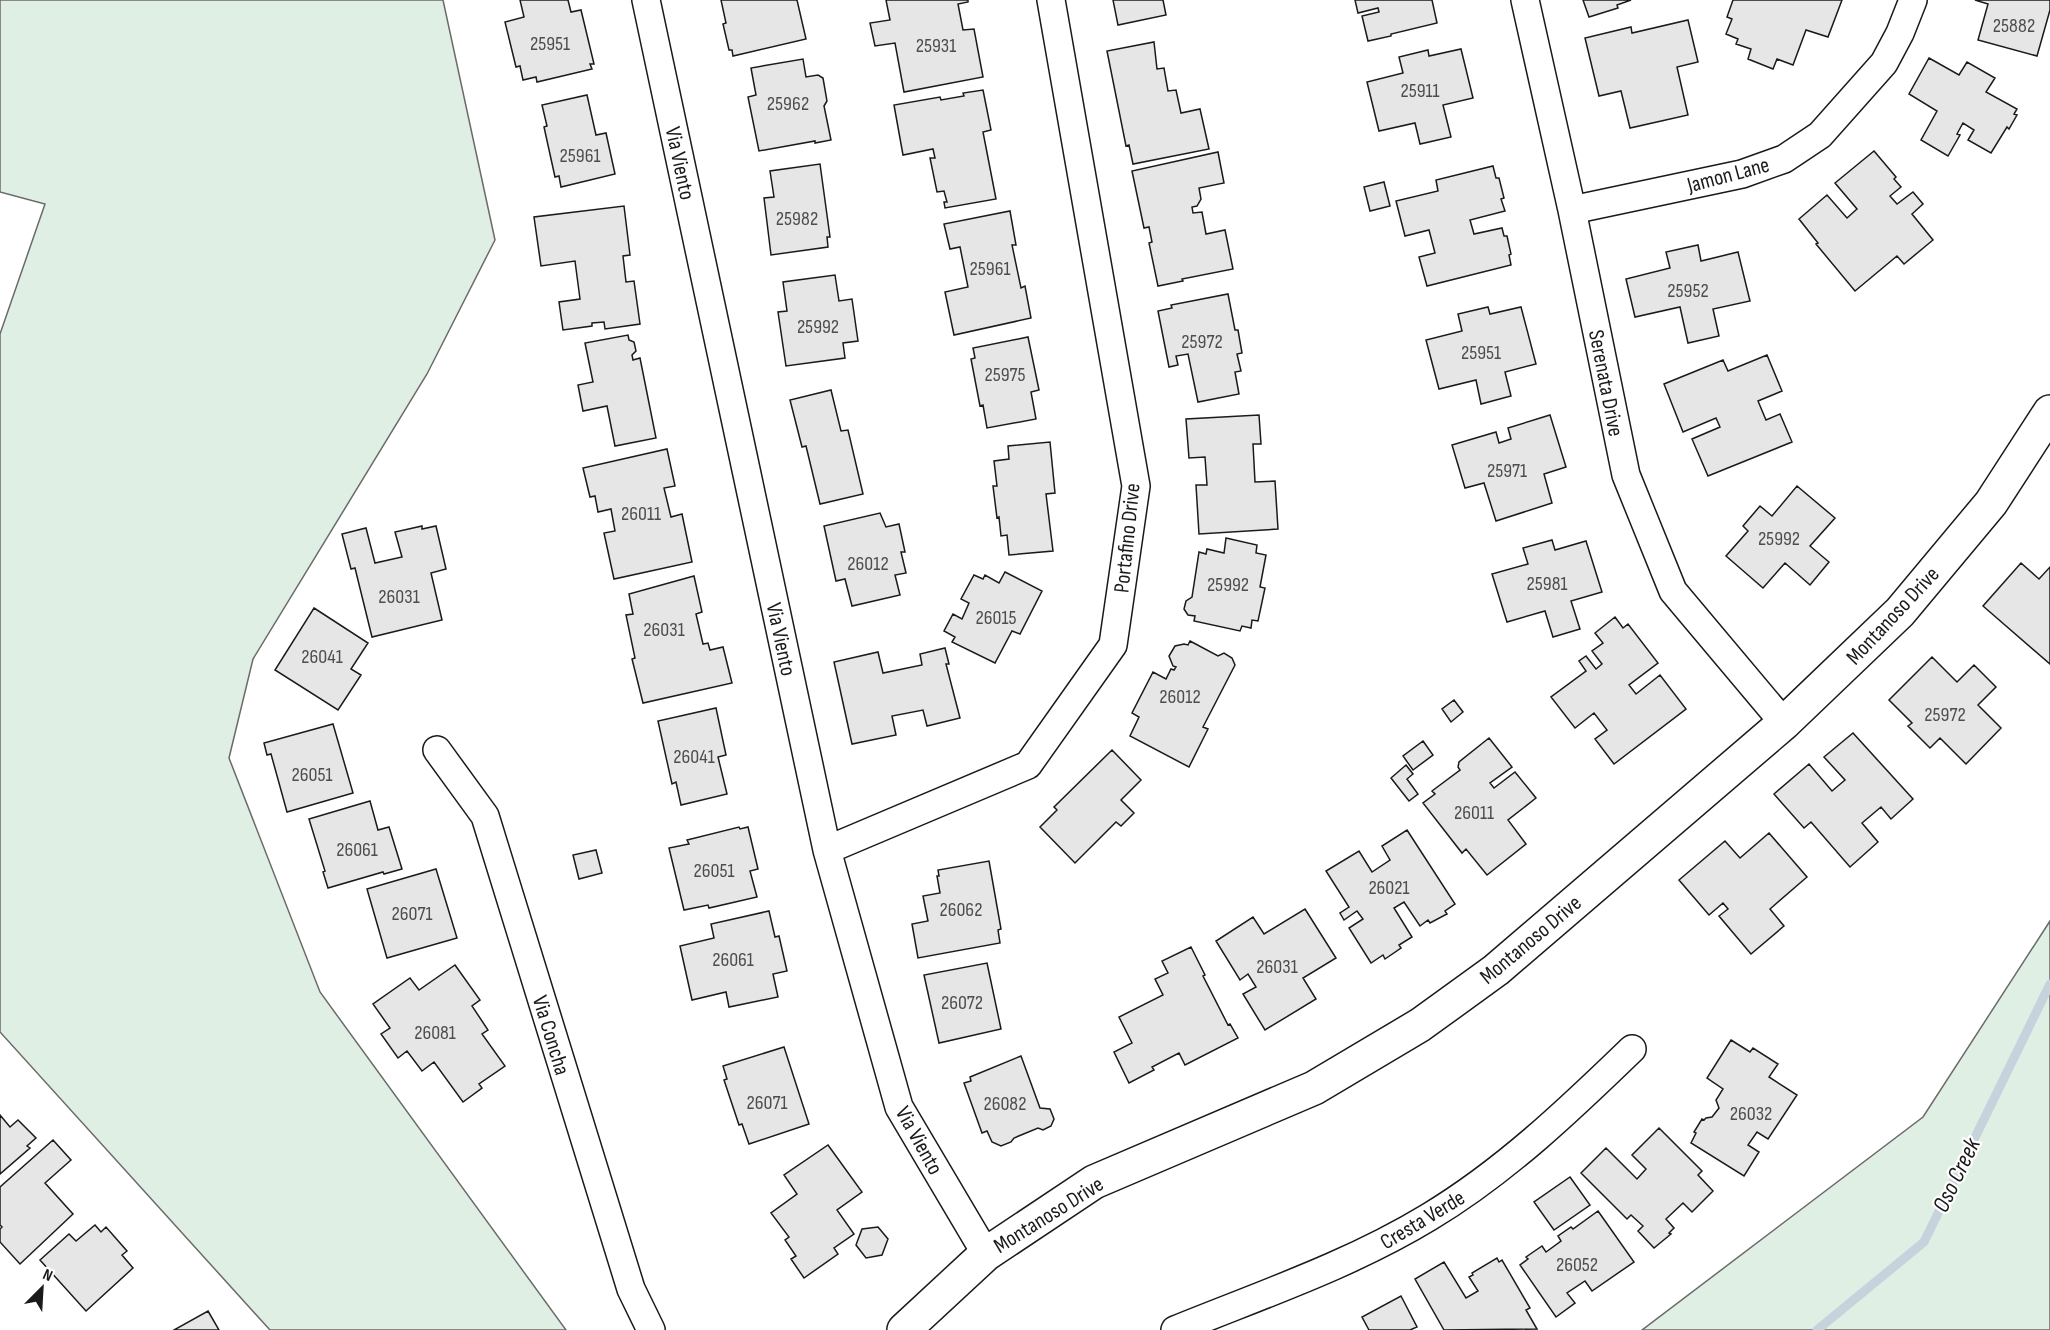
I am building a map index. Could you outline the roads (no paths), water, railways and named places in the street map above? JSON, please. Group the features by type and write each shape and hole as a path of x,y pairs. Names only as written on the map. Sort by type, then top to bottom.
{"street":[{"name":"Via Viento","path":"646,0 827,850 899,1107 986,1254"},
{"name":"Portafino Drive","path":"827,850 1028,765 1113,645 1136,486 1051,0"},
{"name":"Serenata Drive","path":"1525,0 1572,210 1626,475 1673,591 1784,723"},
{"name":"Jamon Lane","path":"1572,210 1742,174 1784,159 1820,135 1884,63 1900,33 1913,0"},
{"name":"Montanoso Drive","path":"904,1330 917,1315 986,1254 1094,1182 1314,1088 1420,1025 1496,970 1784,723 1900,612 1991,504 2050,412"},
{"name":"Via Concha","path":"437,750 485,816 631,1289 651,1330"},
{"name":"Cresta Verde","path":"1175,1330 1363,1254 1428,1218 1475,1187 1563,1115 1632,1049"}],"waterway":[{"name":"Oso Creek","path":"1817,1330 1924,1242 2050,984"}]}
